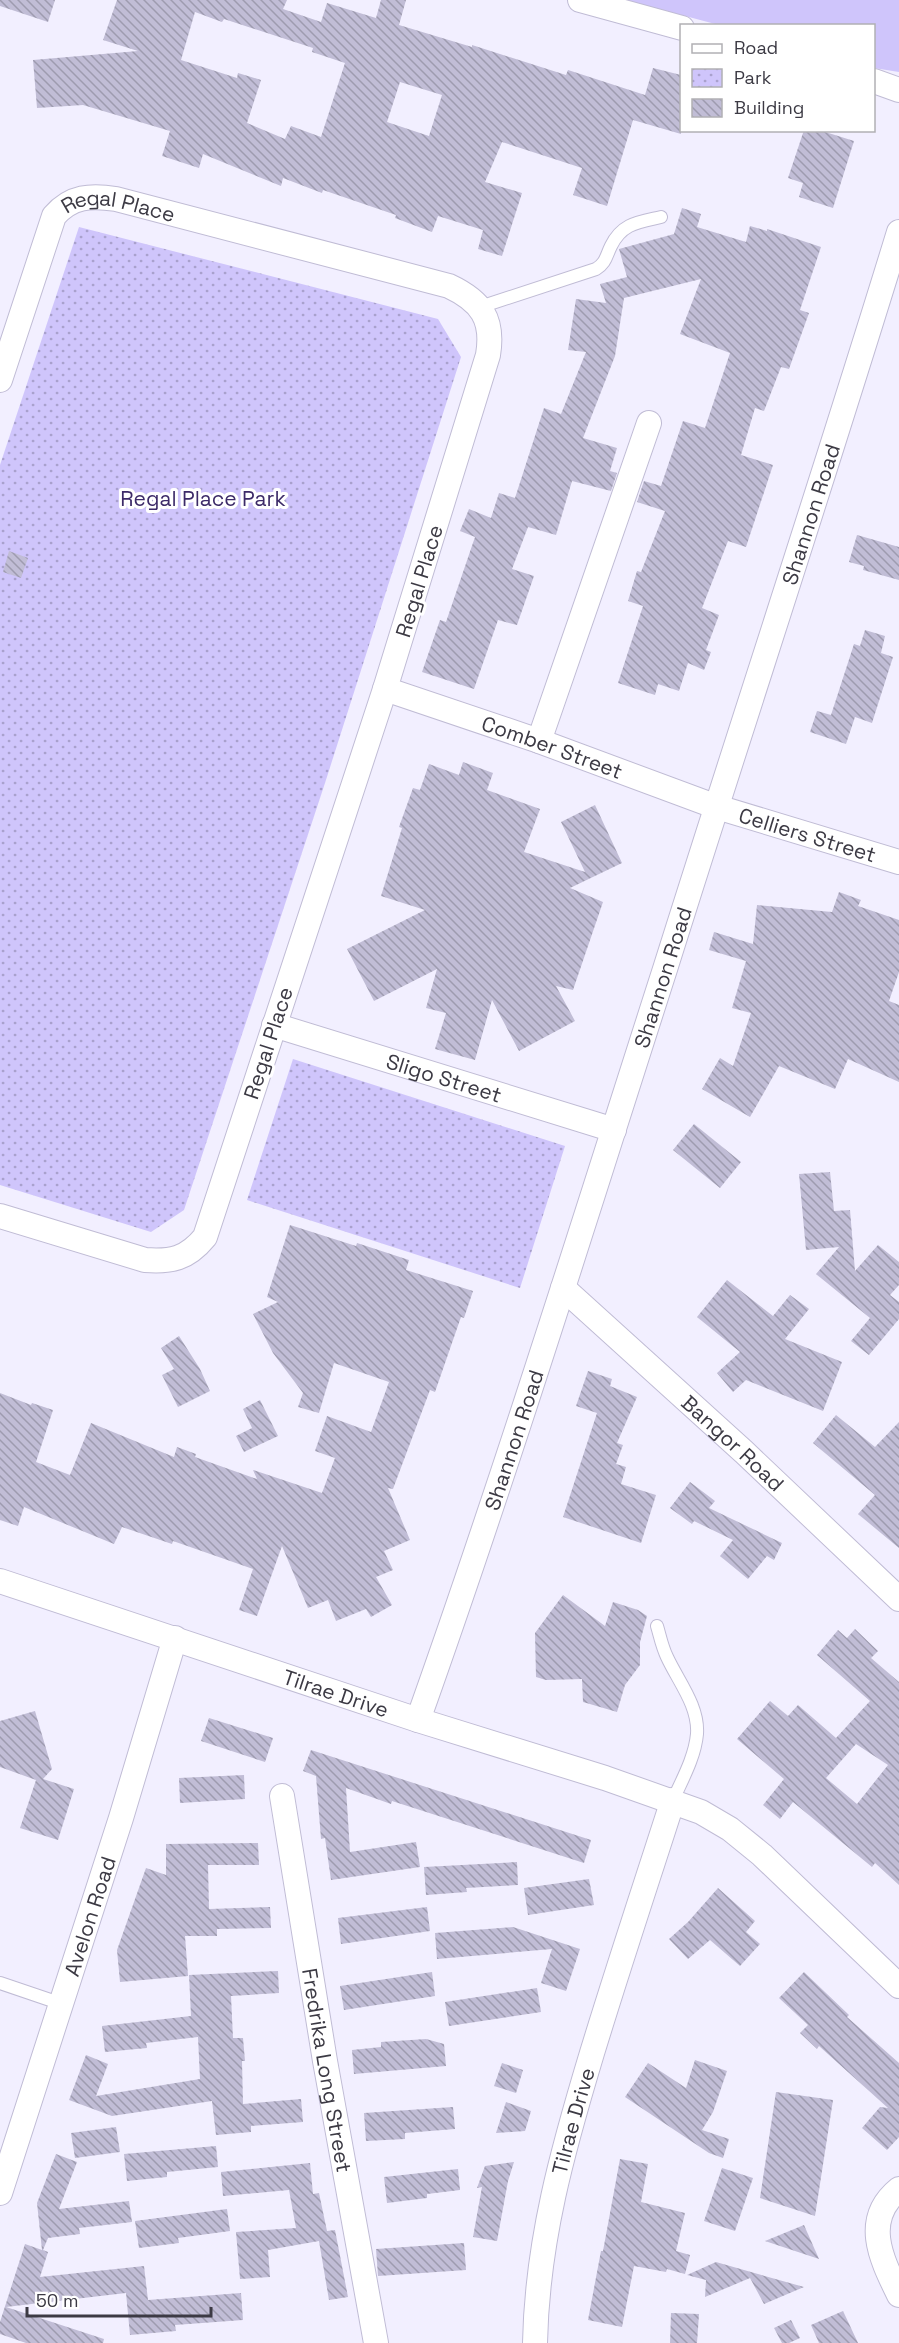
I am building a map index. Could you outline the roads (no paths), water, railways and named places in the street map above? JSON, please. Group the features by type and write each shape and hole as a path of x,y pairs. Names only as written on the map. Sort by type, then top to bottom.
{"street":[{"path":"580,0 680,28"},
{"path":"875,82 899,90"},
{"name":"Regal Place","path":"0,380 54,216 71,201 84,197 116,199 449,286 473,299 480,307 490,331 488,354 385,689 205,1238 196,1247 168,1262 145,1260 0,1215"},
{"name":"Shannon Road","path":"418,1720 471,1571 563,1288 899,232"},
{"path":"539,741 649,423"},
{"name":"Comber Street","path":"385,689 539,741 717,807"},
{"name":"Celliers Street","path":"717,807 899,862"},
{"name":"Sligo Street","path":"274,1025 614,1130"},
{"name":"Bangor Road","path":"563,1288 736,1444 899,1599"},
{"name":"Tilrae Drive","path":"0,1581 418,1720 673,1800 701,1812 730,1829 762,1855 899,1986"},
{"name":"Avelon Road","path":"0,2193 121,1818 175,1638"},
{"name":"Fredrika Long Street","path":"282,1796 325,2061 376,2343"},
{"name":"Tilrae Drive","path":"535,2343 542,2251 552,2192 601,2022 673,1800"},
{"path":"899,2189 885,2205 878,2229 882,2258 899,2295"}],"lane":[{"path":"480,307 596,269 604,264 612,244 629,225 662,217"},
{"path":"657,1626 666,1655 689,1699 696,1718 697,1733 694,1750 673,1800"},
{"path":"0,1983 62,2004"}],"park label":[{"name":"Regal Place Park","path":"203,498"}]}
